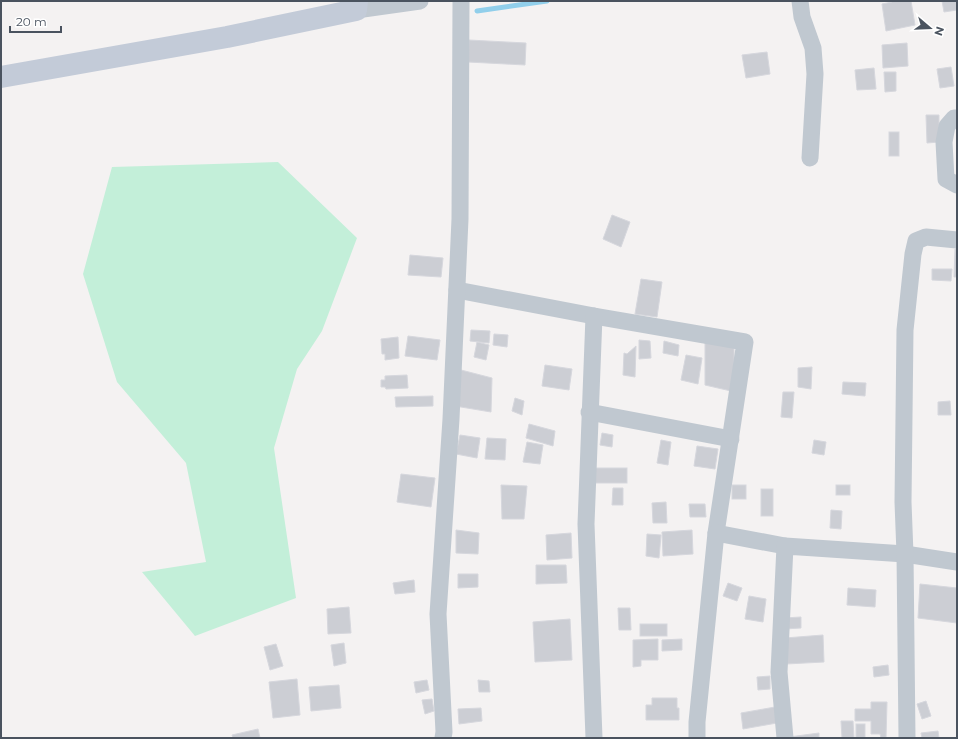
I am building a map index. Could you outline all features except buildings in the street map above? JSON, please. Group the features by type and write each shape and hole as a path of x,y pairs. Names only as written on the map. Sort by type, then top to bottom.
{"main road":[{"path":"1,77 228,37 357,6"}],"street":[{"path":"357,6 420,1"},
{"path":"443,738 444,732 438,614 451,419 460,218 461,1"},
{"path":"800,1 802,17 813,48 815,74 810,158"},
{"path":"957,118 954,118 947,126 944,142 946,179 957,185"},
{"path":"907,738 903,502 905,330 913,254 916,241 926,237 957,240"},
{"path":"457,290 594,316 745,342 716,532 696,738"},
{"path":"594,316 589,412 586,524 594,738"},
{"path":"589,412 731,439"},
{"path":"716,532 785,546 905,554 957,562"},
{"path":"785,546 779,672 786,738"}],"green space":[{"path":"278,162 357,238 322,331 297,369 274,448 296,598 195,636 142,572 206,562 186,463 117,382 83,274 112,167"}],"waterway":[{"path":"477,11 547,1"}]}
